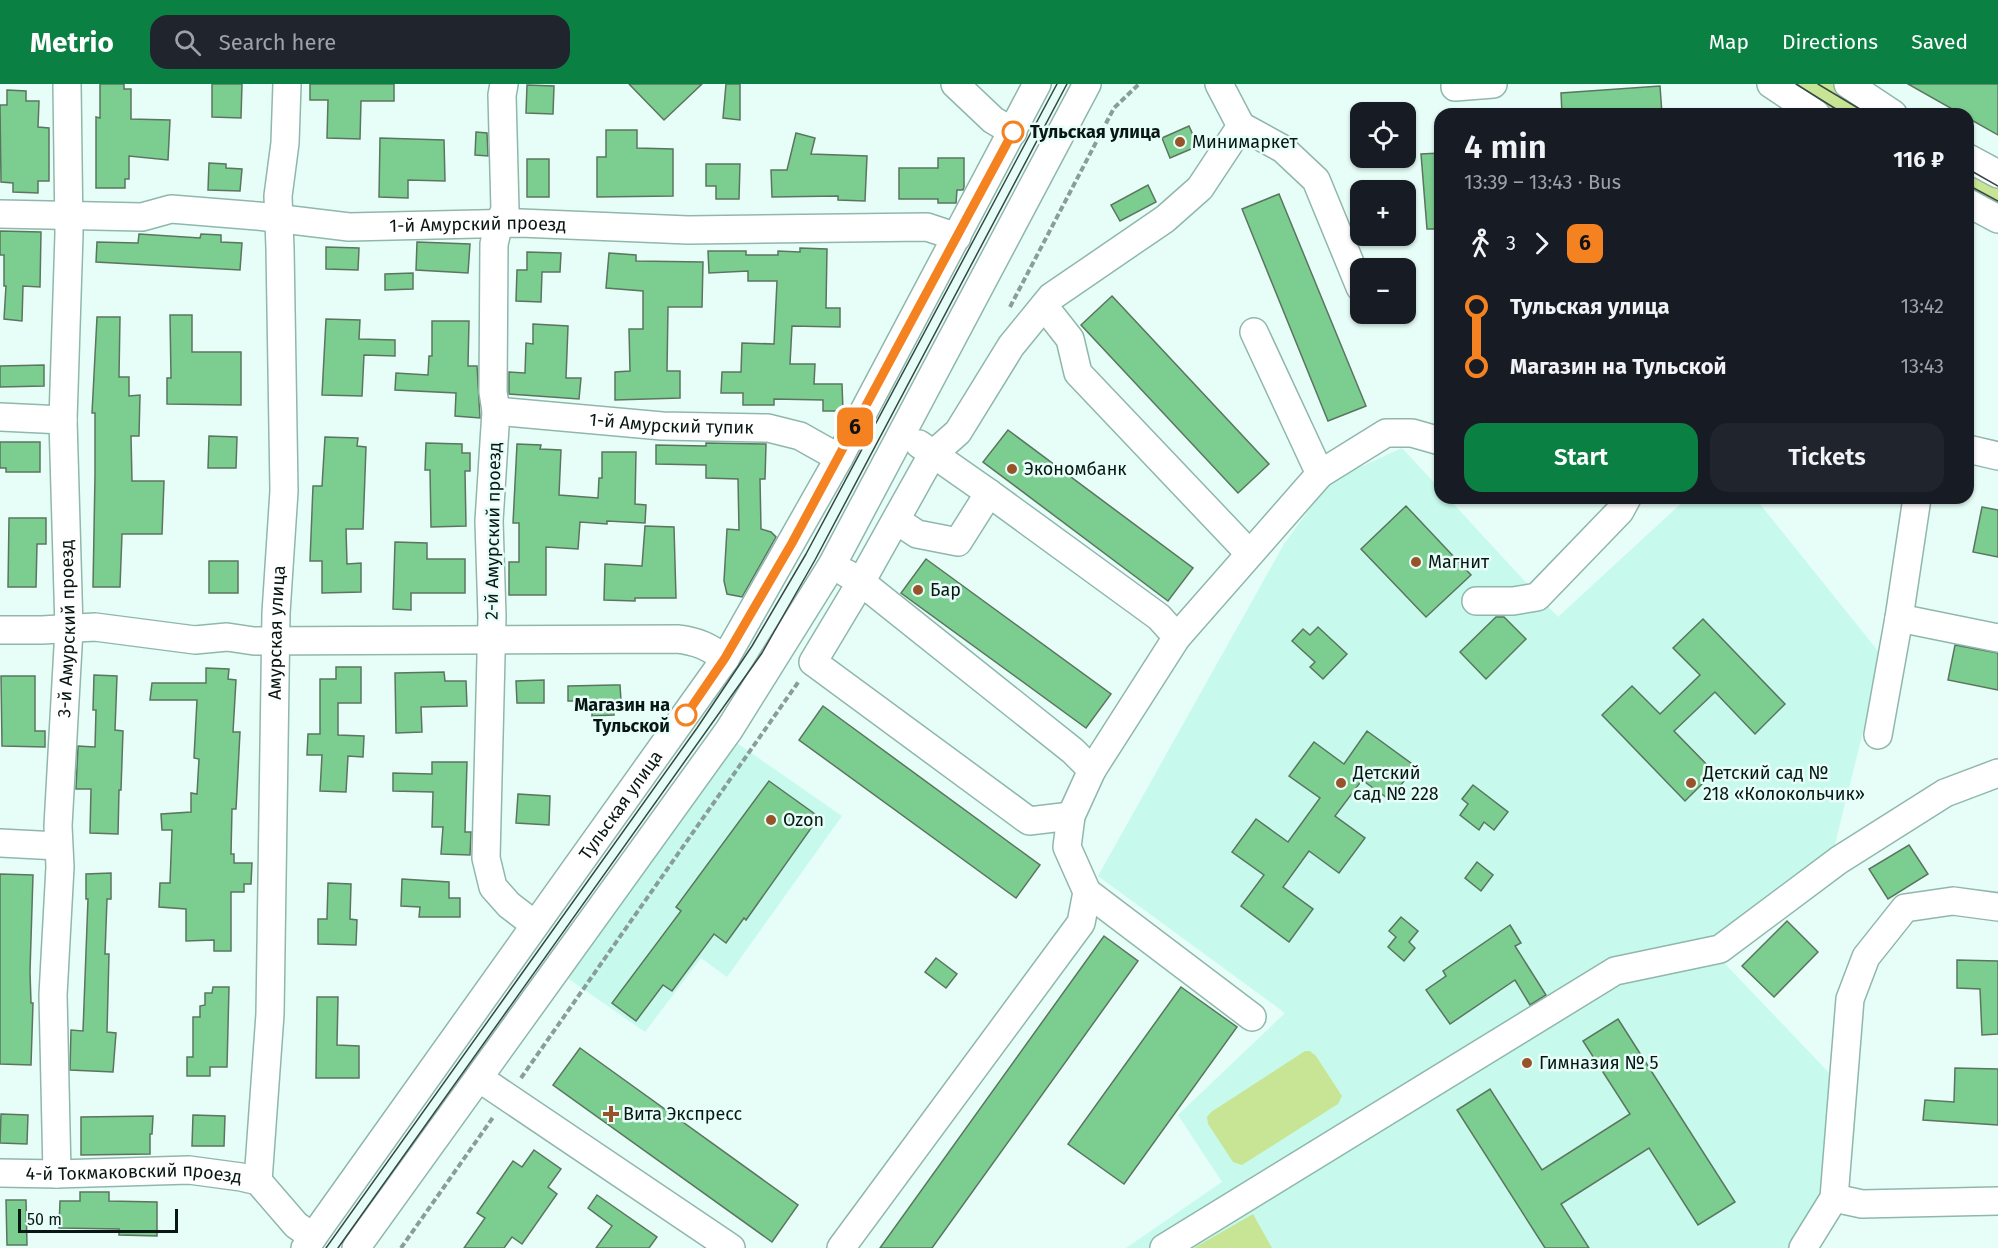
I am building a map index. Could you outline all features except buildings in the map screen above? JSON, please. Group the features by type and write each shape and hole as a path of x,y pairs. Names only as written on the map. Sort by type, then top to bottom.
{"street":[{"name":"3-й Амурский проезд","path":"57,1174 53,995 69,629 63,420 69,214 67,84"},
{"name":"Амурская улица","path":"258,1181 270,1014 276,613 284,491 278,196 285,143 287,84"},
{"name":"2-й Амурский проезд","path":"504,84 502,95 505,210 494,244 493,392 496,411 489,521 492,616 486,858 493,887 509,905 535,925"},
{"path":"955,84 993,120 1013,132"},
{"name":"Тульская улица","path":"309,1242 725,658 839,458 1037,84"},
{"path":"356,1248 729,730 832,565 1087,84"},
{"path":"1219,84 1241,126 1283,149 1316,180 1350,263"},
{"path":"1455,87 1493,84"},
{"path":"1771,84 1806,108"},
{"path":"1848,84 1884,108"},
{"path":"1071,816 1029,821 813,662 932,455 958,432 1011,346 1051,297 1165,219 1200,188 1241,126"},
{"path":"1974,161 1998,174"},
{"path":"1974,206 1998,219"},
{"name":"1-й Амурский проезд","path":"0,214 142,217 171,209 349,227 499,223 688,230 927,226 957,237"},
{"path":"1044,306 1070,339 1078,373 1249,553"},
{"path":"1254,332 1320,474"},
{"name":"1-й Амурский тупик","path":"496,411 662,426 768,428 800,436 839,458"},
{"path":"0,417 63,420"},
{"path":"1252,1017 1087,892 1067,847 1071,816 1092,770 1177,637 1320,474 1386,433 1412,433 1434,439"},
{"path":"900,435 920,445 989,493 1159,617 1177,637"},
{"path":"1974,450 1998,456"},
{"path":"896,520 917,534 958,542 989,493"},
{"path":"1476,601 1513,601 1537,597 1620,511 1624,504"},
{"path":"1878,735 1916,504"},
{"path":"832,565 861,582 1073,751 1092,770"},
{"path":"1899,618 1998,638"},
{"path":"0,630 95,627 195,640 228,637 254,641 678,639 693,640 725,658"},
{"path":"1164,1248 1615,971 1720,949 1839,860 1945,794 1998,773"},
{"path":"0,843 58,846"},
{"path":"842,1248 1081,923 1087,892"},
{"path":"1803,1248 1834,1198 1850,999 1866,957 1905,908 1953,901 1998,906"},
{"path":"479,1078 731,1248"},
{"name":"4-й Токмаковский проезд","path":"0,1173 57,1174 189,1170 241,1177 258,1181 309,1242"},
{"path":"1834,1198 1862,1204 1998,1201"}],"path":[{"path":"1009,308 1114,108 1139,84"},
{"path":"401,1248 813,662"}],"shaded area":[{"path":"1402,448 1434,483 1434,504 1454,504 1558,617 1680,504 1760,504 1882,656 1831,860 1709,947 1832,1076 1821,1195 1794,1248 1126,1248 1222,1182 1178,1115 1285,1013 1098,876 1284,544 1330,481"},
{"path":"734,741 842,816 727,977 701,958 645,1032 566,977"}],"green space":[{"path":"1787,84 1836,84 1871,108 1824,108"},
{"path":"1974,168 1998,181 1998,207 1974,194"},
{"path":"1305,1051 1310,1051 1316,1056 1342,1096 1338,1104 1242,1165 1233,1162 1208,1124 1207,1117 1211,1112"},
{"path":"1253,1214 1272,1248 1194,1248"}],"tram line":[{"path":"326,1248 697,728 752,646 806,554 1057,84"},
{"path":"338,1248 762,653 815,560 1067,84"},
{"path":"1796,84 1834,108"},
{"path":"1818,84 1858,108"},
{"path":"1974,172 1998,186"},
{"path":"1974,188 1998,201"}],"bus line":[{"name":"6","path":"686,715 725,658 792,543 1013,132"}],"place":[{"name":"Тульская улица","path":"1013,132"},
{"name":"Минимаркет","path":"1180,142"},
{"name":"Экономбанк","path":"1012,469"},
{"name":"Магнит","path":"1416,562"},
{"name":"Бар","path":"918,590"},
{"name":"Магазин на Тульской","path":"686,715"},
{"name":"Детский сад № 228","path":"1341,783"},
{"name":"Детский сад № 218 «Колокольчик»","path":"1691,783"},
{"name":"Ozon","path":"771,820"},
{"name":"Гимназия № 5","path":"1527,1063"},
{"name":"Вита Экспресс","path":"611,1114"}]}
